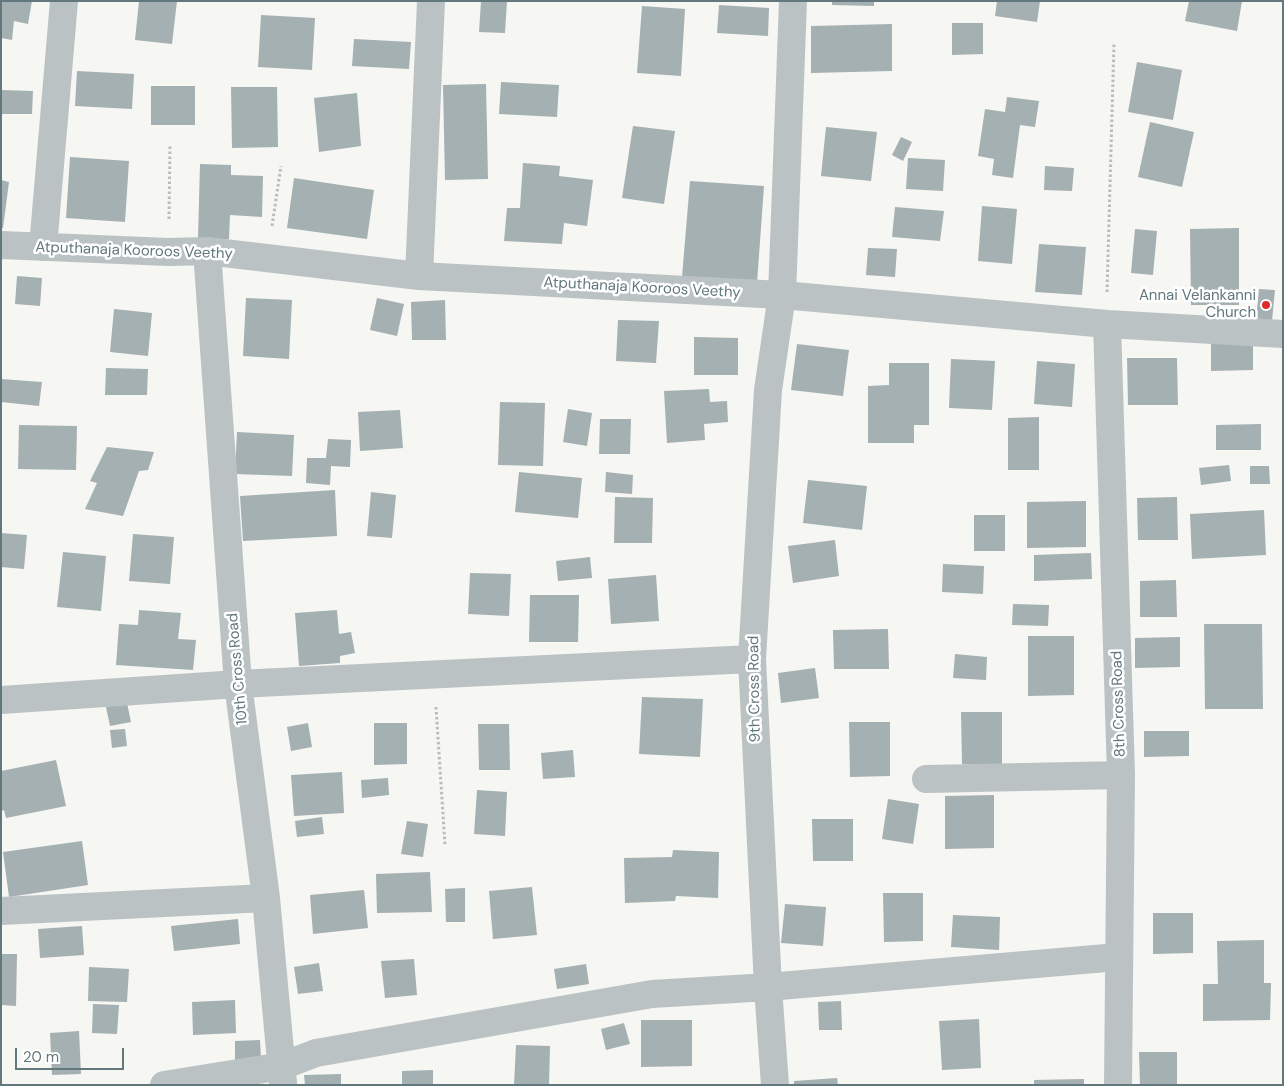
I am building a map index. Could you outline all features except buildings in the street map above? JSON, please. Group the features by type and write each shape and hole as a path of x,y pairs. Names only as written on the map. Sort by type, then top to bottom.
{"street":[{"path":"43,247 64,1"},
{"path":"419,276 431,1"},
{"name":"9th Cross Road","path":"776,1085 768,987 752,659 768,390 782,294 793,1"},
{"name":"Atputhanaja Kooroos Veethy","path":"1,245 168,252 207,251 419,276 782,294 1107,324 1283,334"},
{"name":"10th Cross Road","path":"207,251 238,684 266,898 282,1076"},
{"name":"8th Cross Road","path":"1107,324 1121,775 1118,1085"},
{"path":"1,700 238,684 752,659"},
{"path":"926,778 1121,775"},
{"path":"1,911 266,898"},
{"path":"164,1085 282,1076 316,1053 652,994 768,987 1118,957"}],"path":[{"path":"1107,324 1114,43"},
{"path":"168,252 170,144"},
{"path":"268,258 280,166"},
{"path":"434,674 445,845"}],"place":[{"name":"Annai Velankanni Church","path":"1266,305"}]}
